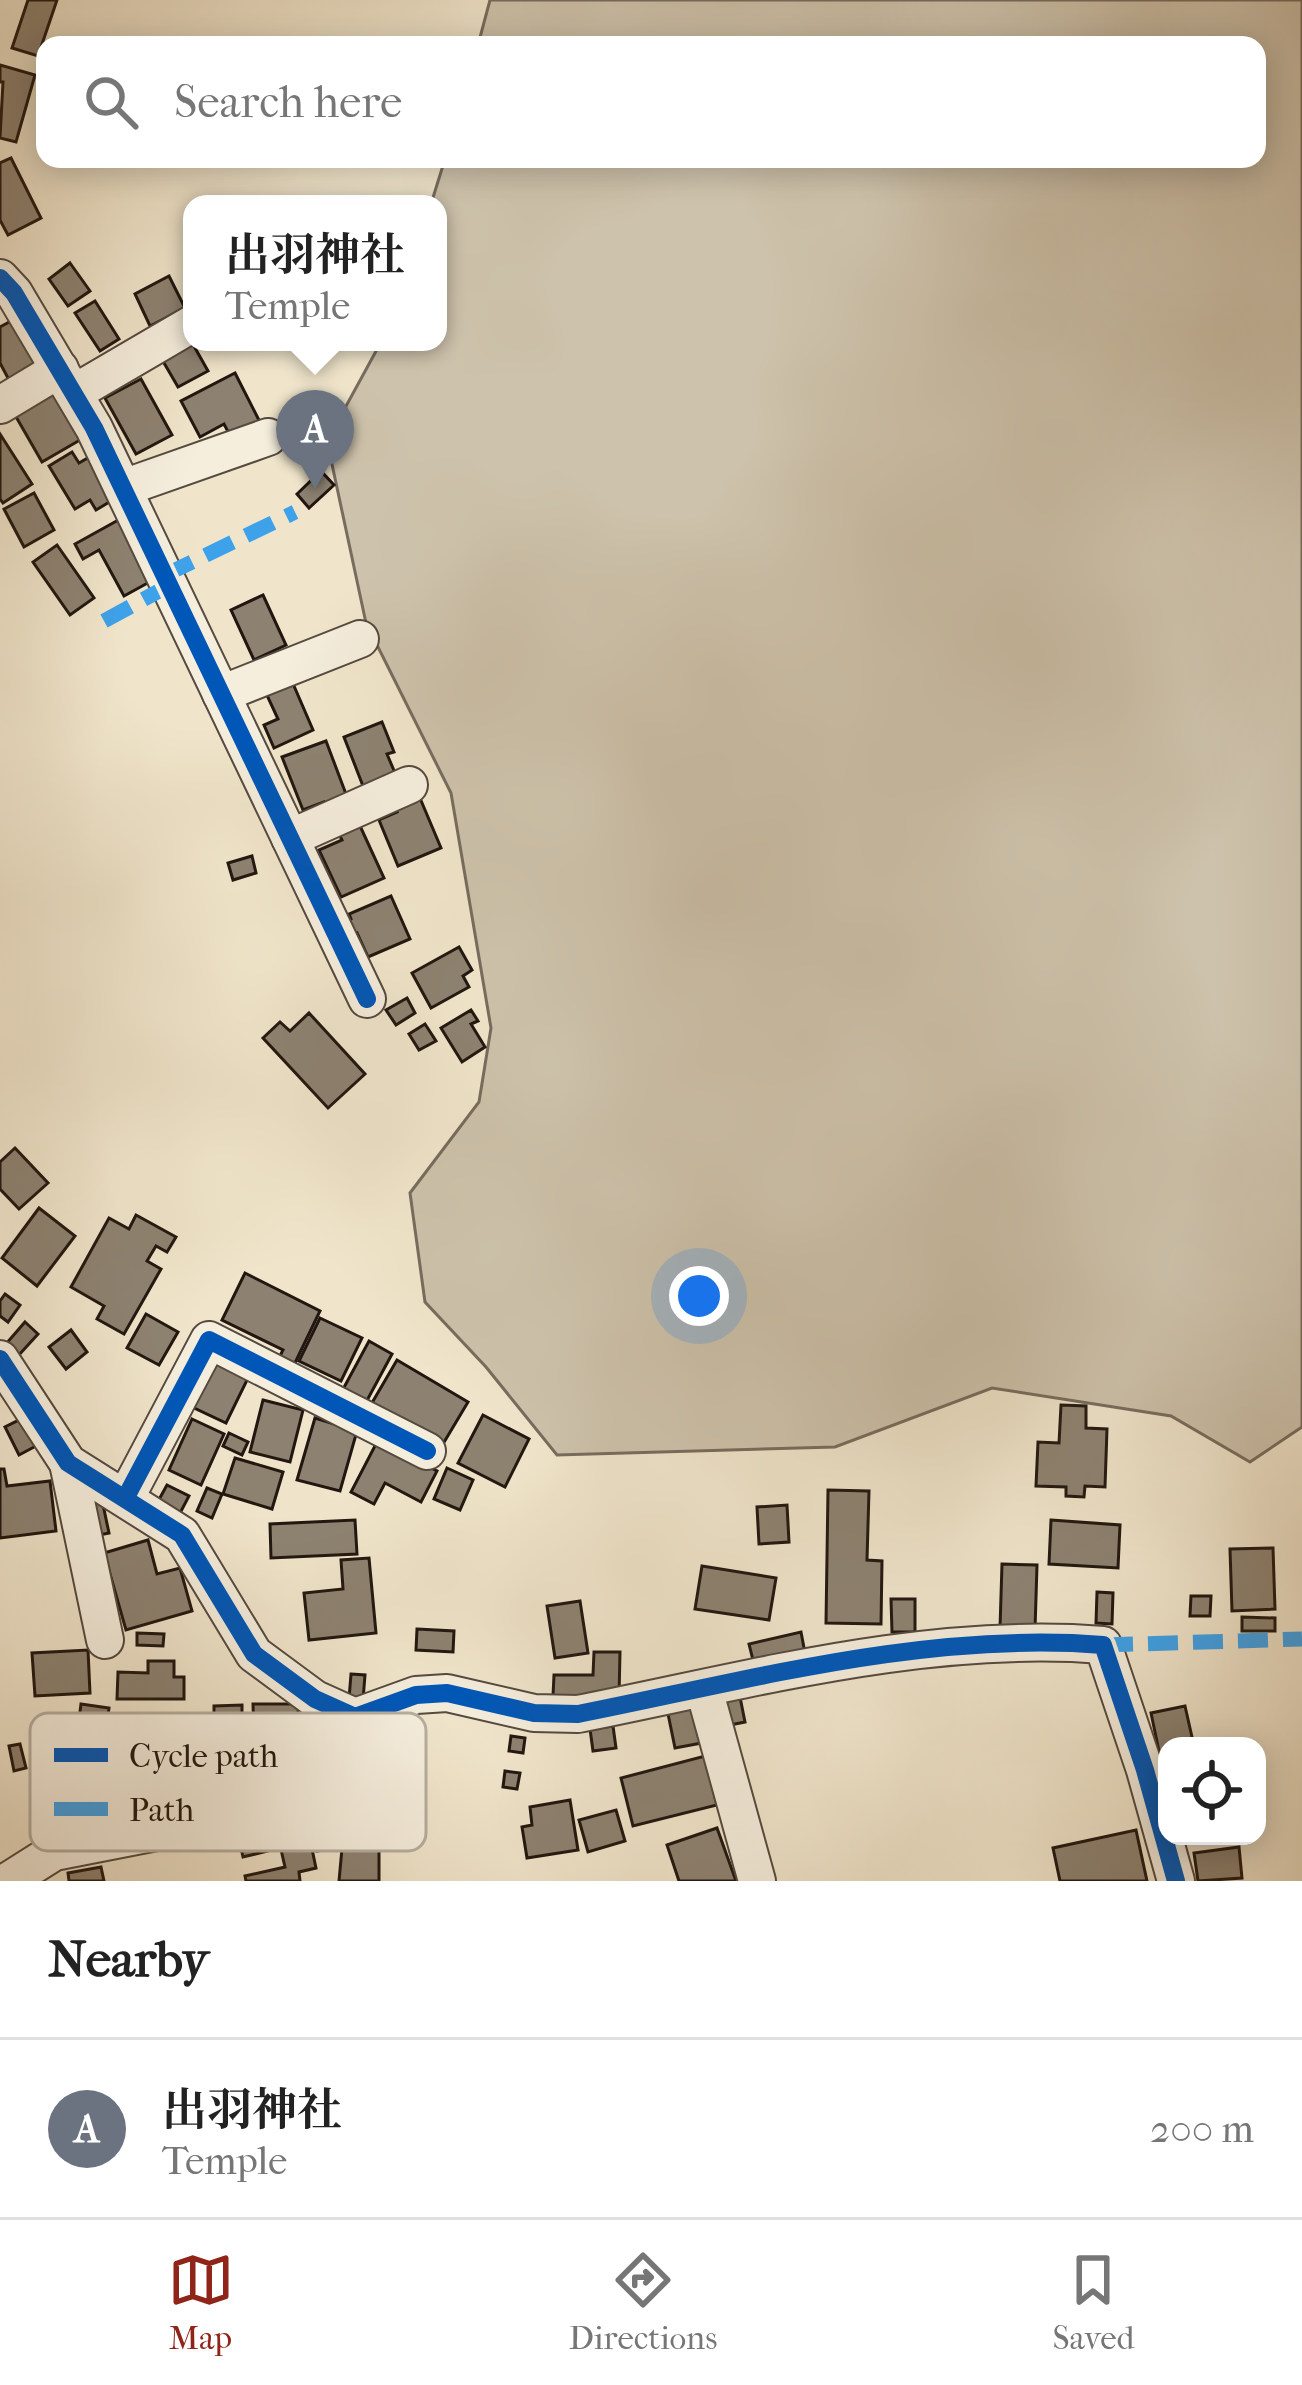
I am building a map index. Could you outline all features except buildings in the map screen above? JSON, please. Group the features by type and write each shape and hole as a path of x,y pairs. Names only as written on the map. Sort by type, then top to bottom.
{"street":[{"path":"0,278 67,381 123,488 367,999"},
{"path":"0,405 67,381 183,328"},
{"path":"123,488 268,437"},
{"path":"221,694 360,639"},
{"path":"290,838 409,785"},
{"path":"126,1497 209,1340 427,1450"},
{"path":"0,1360 68,1463 105,1640"},
{"path":"68,1463 182,1534 254,1654 315,1699 346,1713"},
{"path":"366,1713 416,1695 447,1693 534,1713 578,1714 882,1653 1057,1641 1103,1645 1176,1881"},
{"path":"704,1689 757,1881"},
{"path":"8,1881 59,1851"}],"shaded area":[{"path":"490,0 1302,0 1302,1427 1250,1462 1171,1416 992,1388 835,1447 557,1455 486,1367 425,1302 410,1193 479,1102 491,1028 451,793 366,623 327,441 376,351 447,351 447,195 434,195 442,168 1266,168 1266,36 480,36"}],"marked path":[{"path":"165,575 295,512"},
{"path":"104,621 170,585"},
{"path":"1103,1645 1302,1639"}],"cycle path":[{"path":"0,278 14,293 94,428 367,999"},
{"path":"126,1497 209,1340 427,1451"},
{"path":"0,1359 68,1463 182,1535 254,1654 315,1699 346,1713"},
{"path":"366,1713 416,1695 447,1693 534,1713 578,1714 904,1652 970,1645 1103,1645 1176,1881"}],"place":[{"name":"出羽神社","path":"315,489"}]}
